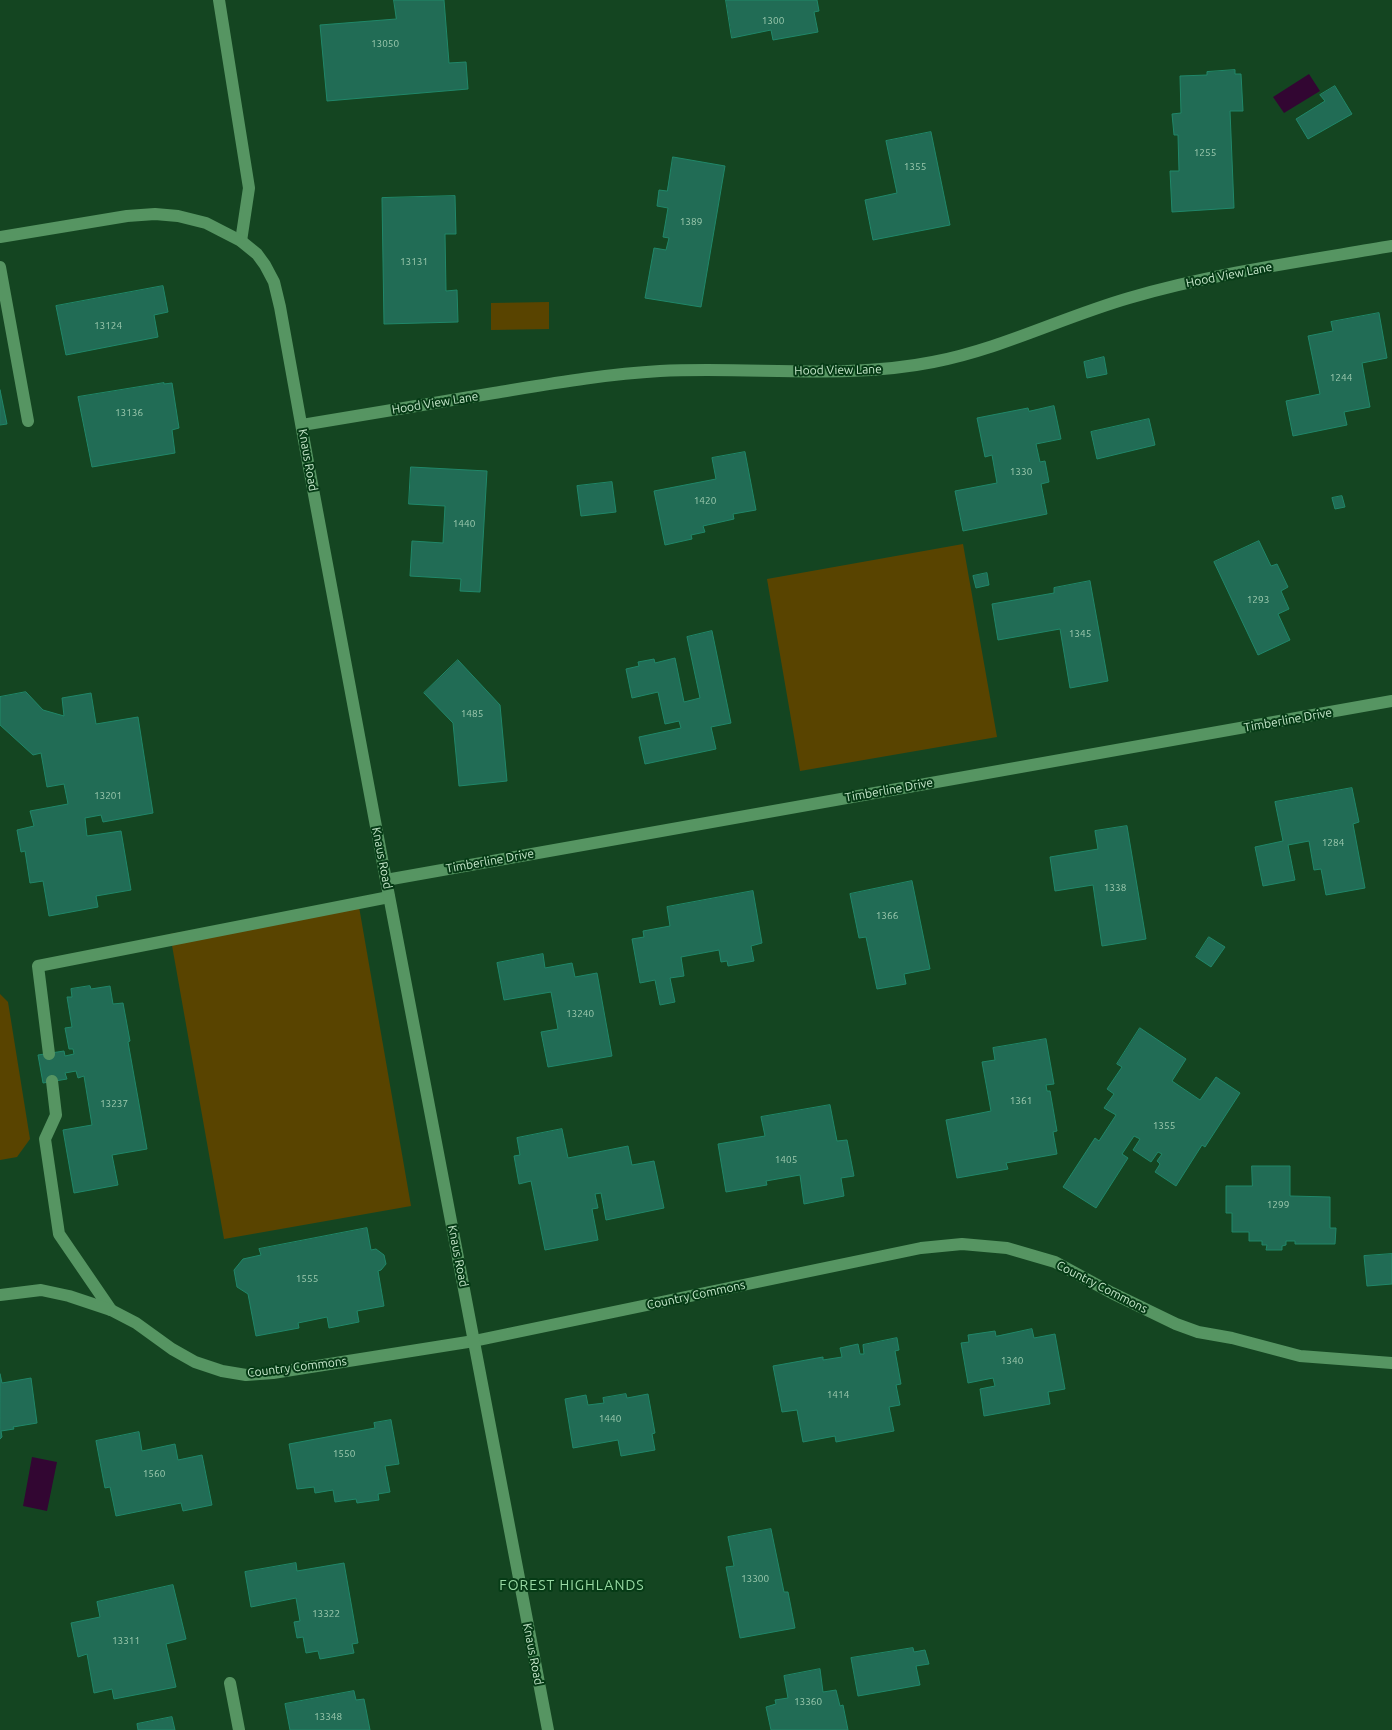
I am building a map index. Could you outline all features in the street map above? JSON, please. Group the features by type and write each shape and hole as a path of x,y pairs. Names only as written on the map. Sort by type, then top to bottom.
{"street":[{"path":"219,0 249,188 241,241"},
{"name":"Knaus Road","path":"0,237 110,218 155,214 178,216 206,223 241,241 257,254 266,265 274,282 548,1730"},
{"name":"Hood View Lane","path":"302,425 566,381 657,371 712,369 852,372 934,362 995,346 1080,314 1130,298 1214,277 1392,246"},
{"path":"0,267 28,421"},
{"name":"Timberline Drive","path":"386,880 1392,701"},
{"path":"49,1054 38,966 389,897"},
{"path":"52,1082 56,1115 45,1139 59,1234 111,1310"},
{"name":"Country Commons","path":"0,1295 41,1290 69,1296 111,1310 136,1323 172,1349 195,1362 222,1371 246,1375 273,1373 474,1341 921,1248 962,1244 1008,1248 1055,1262 1151,1312 1198,1332 1232,1338 1300,1356 1392,1363"},
{"path":"230,1683 239,1730"}],"shaded area":[{"path":"1309,74 1320,91 1284,113 1273,97"},
{"path":"549,302 549,329 491,330 491,303"},
{"path":"963,544 997,737 800,771 767,579"},
{"path":"358,901 411,1206 224,1239 170,934"},
{"path":"0,994 8,1002 30,1139 17,1157 0,1160"},
{"path":"32,1457 57,1462 47,1511 23,1506"}],"building":[{"path":"394,0 444,0 449,63 466,62 468,89 327,101 320,25 396,19"},
{"path":"726,0 817,0 819,11 814,12 818,32 773,40 771,30 732,38"},
{"path":"1235,70 1235,74 1241,74 1243,111 1230,111 1234,208 1172,212 1170,171 1179,171 1178,135 1174,135 1172,114 1181,113 1180,76 1207,75 1207,72"},
{"path":"1335,86 1352,114 1308,139 1296,119 1325,101 1320,95"},
{"path":"931,132 950,225 873,240 865,200 897,193 886,141"},
{"path":"673,157 725,166 701,307 645,298 654,248 666,250 669,238 663,237 668,208 657,206 659,190 667,191"},
{"path":"455,196 456,234 445,234 446,291 457,290 458,322 384,324 382,198"},
{"path":"163,286 168,312 154,315 158,337 66,355 56,306"},
{"path":"1379,313 1387,358 1362,363 1370,407 1344,412 1347,425 1293,436 1286,401 1320,394 1308,336 1333,331 1331,322"},
{"path":"1104,357 1107,374 1087,378 1084,362"},
{"path":"172,383 179,428 172,430 175,453 92,467 78,397"},
{"path":"0,390 7,424 0,425"},
{"path":"1054,406 1061,439 1036,444 1040,462 1045,461 1049,482 1041,484 1047,514 963,531 955,491 997,483 992,455 985,457 977,418 1028,408 1029,411"},
{"path":"1149,419 1155,445 1097,459 1091,432"},
{"path":"745,452 756,510 733,514 734,519 703,526 705,532 691,535 692,539 665,545 654,491 716,479 712,458"},
{"path":"411,467 487,471 480,592 460,591 461,579 410,576 412,541 443,543 445,506 409,504"},
{"path":"612,482 616,512 581,516 577,486"},
{"path":"1342,496 1345,507 1335,509 1332,498"},
{"path":"1259,541 1271,566 1277,564 1288,587 1281,591 1289,609 1278,614 1290,640 1258,655 1214,562"},
{"path":"987,573 989,585 976,588 973,576"},
{"path":"1090,581 1108,681 1070,688 1060,629 998,640 992,604 1054,593 1054,588"},
{"path":"712,631 731,723 711,727 716,749 645,764 639,737 681,728 679,721 665,724 658,692 632,698 626,669 639,666 638,662 654,659 655,663 675,658 684,702 700,698 687,637"},
{"path":"458,660 500,705 507,781 459,786 453,723 424,693"},
{"path":"26,692 43,710 64,716 62,698 91,693 96,724 138,717 153,813 103,822 101,815 85,818 87,836 121,831 131,890 96,896 98,907 49,916 43,881 30,883 25,851 21,852 17,830 34,826 30,811 68,804 64,784 47,787 41,753 33,755 0,725 0,697"},
{"path":"1352,788 1359,822 1353,824 1365,888 1326,895 1321,869 1314,870 1309,841 1288,845 1295,880 1263,886 1255,847 1283,841 1275,802"},
{"path":"1127,826 1146,939 1102,946 1093,885 1055,891 1050,857 1098,849 1095,831"},
{"path":"912,881 930,969 904,974 906,984 877,989 866,937 859,938 850,894"},
{"path":"753,891 762,943 751,946 754,961 728,966 727,961 721,962 719,950 681,957 684,976 670,978 675,1002 660,1005 655,980 640,983 632,939 644,937 643,931 670,926 667,907"},
{"path":"1209,937 1225,947 1211,967 1196,957"},
{"path":"543,954 545,968 572,963 575,977 597,973 612,1056 548,1067 541,1032 558,1029 551,992 504,1000 497,963"},
{"path":"90,986 91,989 110,986 113,1004 123,1003 147,1149 112,1155 118,1185 74,1193 63,1130 92,1125 84,1076 78,1078 76,1071 65,1073 67,1079 43,1083 38,1055 64,1051 65,1056 74,1054 73,1049 69,1049 65,1028 72,1027 67,997 72,997 71,989"},
{"path":"1140,1028 1186,1059 1172,1081 1200,1100 1216,1077 1240,1093 1205,1147 1202,1145 1176,1186 1155,1172 1160,1164 1157,1161 1162,1154 1158,1152 1151,1162 1133,1150 1140,1139 1134,1136 1122,1154 1128,1158 1096,1208 1063,1187 1095,1138 1099,1141 1116,1115 1104,1108 1114,1094 1107,1089 1122,1067 1117,1064"},
{"path":"1046,1039 1054,1084 1046,1085 1047,1091 1050,1091 1057,1131 1053,1132 1057,1154 1006,1163 1008,1169 957,1178 946,1120 991,1111 982,1062 995,1060 993,1048"},
{"path":"830,1105 837,1141 847,1140 854,1176 841,1178 844,1196 804,1204 800,1175 766,1181 767,1185 726,1192 718,1144 765,1136 761,1117"},
{"path":"562,1129 568,1158 628,1146 632,1165 654,1161 664,1208 606,1220 601,1193 595,1194 598,1208 592,1209 598,1240 545,1250 531,1181 519,1184 514,1156 520,1155 517,1138"},
{"path":"1252,1166 1290,1166 1290,1196 1330,1197 1330,1228 1336,1228 1335,1244 1295,1244 1295,1241 1286,1241 1286,1245 1282,1246 1282,1250 1266,1250 1267,1245 1262,1245 1262,1241 1249,1241 1249,1232 1232,1232 1232,1213 1226,1213 1226,1186 1252,1186"},
{"path":"367,1228 371,1250 376,1249 384,1255 386,1264 378,1271 384,1306 357,1311 359,1322 329,1328 327,1317 298,1323 299,1328 256,1336 248,1294 237,1287 234,1270 243,1259 261,1255 259,1249"},
{"path":"1392,1254 1392,1284 1367,1286 1364,1256"},
{"path":"1032,1329 1034,1338 1055,1334 1065,1389 1048,1392 1050,1404 984,1416 980,1389 995,1386 993,1378 968,1383 961,1343 969,1342 968,1335 995,1331 996,1336"},
{"path":"897,1338 899,1350 895,1351 901,1384 896,1385 900,1405 889,1407 894,1431 836,1442 835,1436 803,1442 797,1410 782,1412 773,1366 823,1357 823,1360 842,1357 840,1348 858,1344 860,1354 864,1354 863,1345"},
{"path":"0,1374 2,1383 31,1378 37,1423 1,1431 2,1437 0,1439"},
{"path":"626,1394 627,1398 648,1394 655,1433 652,1434 655,1450 621,1456 618,1440 573,1448 565,1399 586,1395 588,1405 604,1403 603,1398"},
{"path":"391,1420 399,1464 385,1466 390,1492 378,1494 379,1500 357,1503 356,1499 335,1502 333,1490 315,1493 314,1487 297,1489 289,1444 375,1428 374,1423"},
{"path":"139,1432 142,1451 175,1444 178,1460 202,1455 212,1505 183,1511 181,1503 116,1516 110,1487 105,1488 96,1441"},
{"path":"771,1529 784,1592 788,1592 795,1628 740,1638 726,1567 734,1566 728,1537"},
{"path":"296,1563 297,1571 344,1563 358,1643 352,1644 354,1653 320,1659 318,1651 306,1653 303,1637 297,1638 294,1622 300,1621 296,1598 251,1607 245,1572"},
{"path":"173,1585 186,1639 166,1644 176,1687 114,1699 112,1689 94,1693 87,1654 78,1657 71,1623 100,1617 97,1602"},
{"path":"913,1648 914,1652 925,1650 929,1664 916,1666 920,1685 858,1696 851,1658"},
{"path":"820,1669 823,1692 836,1690 840,1706 843,1705 848,1730 771,1730 766,1707 776,1704 775,1700 788,1698 784,1676"},
{"path":"354,1691 356,1700 364,1699 370,1730 290,1730 285,1704"},
{"path":"172,1717 175,1730 138,1730 137,1724"}],"district":[{"name":"FOREST HIGHLANDS","path":"572,1585"}]}
